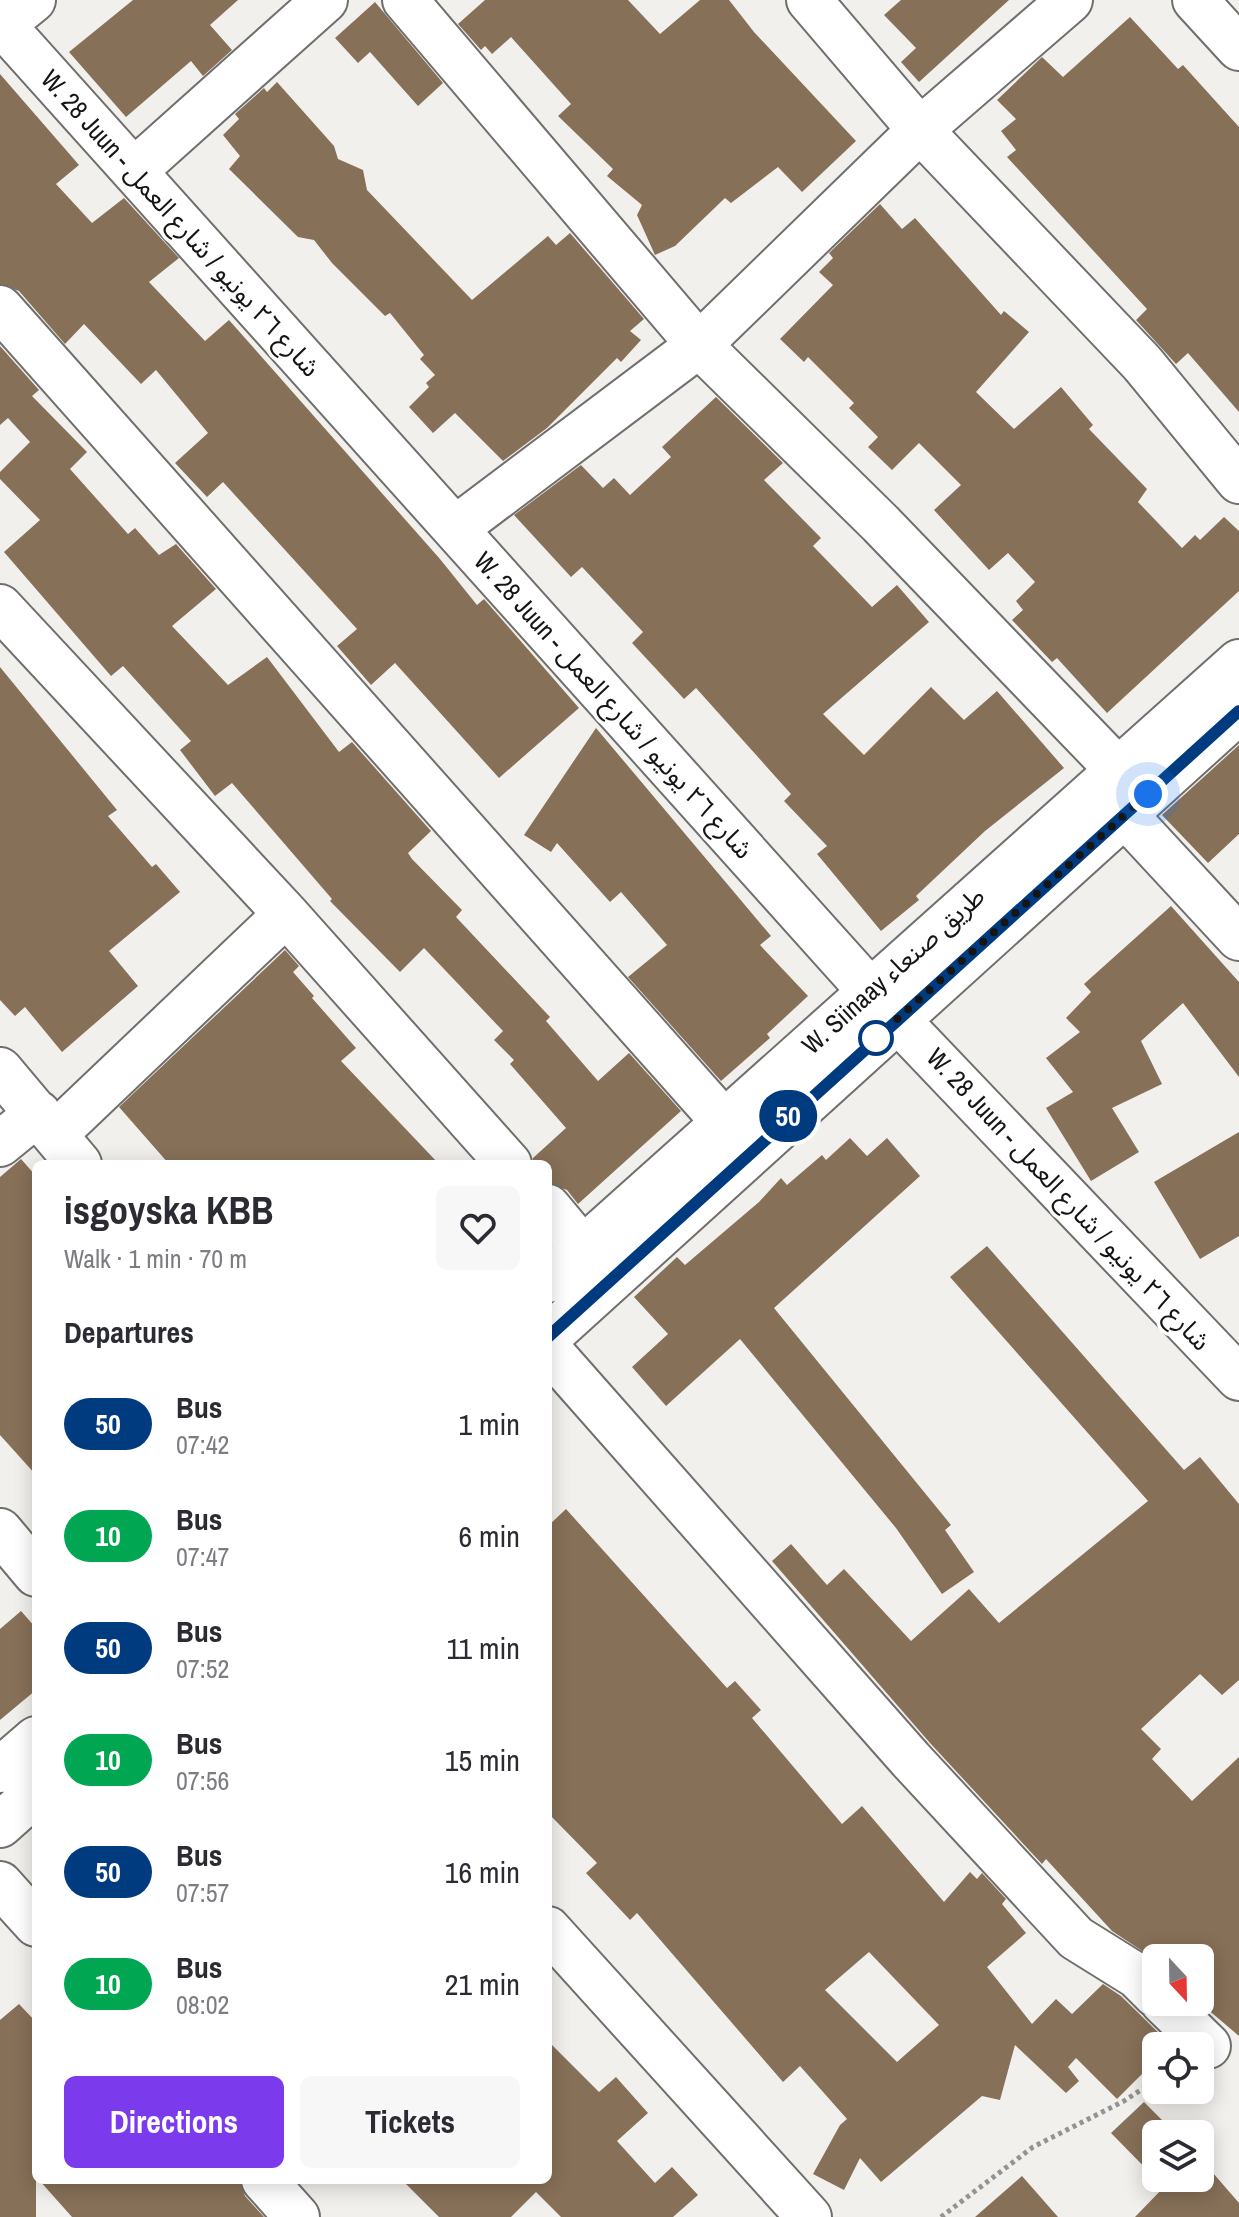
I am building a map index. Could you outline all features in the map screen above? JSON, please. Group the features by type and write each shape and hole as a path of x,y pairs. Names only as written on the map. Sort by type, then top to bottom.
{"street":[{"path":"134,171 325,0"},
{"path":"405,0 699,345 881,524 1120,772"},
{"path":"809,0 920,130 1142,363 1239,481"},
{"path":"456,528 699,345 920,130 1070,0"},
{"path":"1195,0 1239,48"},
{"name":"W. 28 Juun - شارع ٢٦ يونيو / شارع العمل","path":"9,18 134,171 884,1004 1239,1378"},
{"path":"0,308 724,1122"},
{"path":"0,607 286,914 505,1160"},
{"name":"W. Siinaay طريق صنعاء","path":"552,1276 724,1122 884,1004 1120,772 1239,662"},
{"path":"552,1333 884,1004 1125,815 1239,711"},
{"path":"1125,815 1239,938"},
{"path":"0,1144 58,1137 286,914"},
{"path":"0,1070 58,1137"},
{"path":"552,1212 583,1249"},
{"path":"552,1354 890,1736 1076,1938 1142,1981"},
{"path":"0,1531 32,1569"},
{"path":"0,1770 32,1742"},
{"path":"0,1825 32,1797"},
{"path":"0,1884 32,1920"},
{"path":"552,1933 809,2217"},
{"path":"1177,2016 1194,2032"},
{"path":"268,2184 297,2217"}],"path":[{"path":"941,2217 1033,2147 1142,2089"}],"building":[{"path":"133,0 238,0 210,25 232,50 203,76 191,61 126,117 69,52"},
{"path":"485,0 628,0 660,34 700,0 729,0 754,32 856,141 802,192 778,167 731,203 725,198 675,246 655,255 637,215 642,205 607,176 613,169 558,116 571,104 511,37 492,54 485,46 481,50 458,24"},
{"path":"901,0 1009,0 919,82 901,62 916,48 884,15"},
{"path":"375,2 443,83 418,106 370,52 358,63 335,38"},
{"path":"1130,17 1178,69 1183,65 1239,127 1239,412 1188,353 1176,364 1136,320 1147,309 1007,157 1016,150 1001,131 1016,119 997,100 1042,57 1063,77"},
{"path":"0,74 79,165 56,184 92,223 124,198 179,258 149,282 205,341 229,320 477,605 484,599 579,708 499,778 395,663 371,685 337,646 357,629 223,482 207,497 175,463 208,433 156,370 141,384 84,324 65,344 19,291 0,284"},
{"path":"277,82 334,146 338,159 363,170 367,190 472,300 548,236 556,245 570,233 644,319 630,331 641,340 621,362 617,358 547,428 503,461 455,413 433,433 409,407 429,387 426,383 435,375 420,359 424,355 390,313 385,316 332,263 314,240 298,237 229,169 240,156 223,135 239,119 235,114 264,88 267,92"},
{"path":"880,204 902,229 915,218 1001,315 1004,311 1029,332 976,392 1014,429 1061,387 1093,425 1089,429 1147,489 1138,502 1182,548 1195,535 1200,540 1224,517 1239,531 1239,591 1107,713 1057,658 1052,662 1012,620 1023,610 1016,601 1035,582 1008,553 989,570 934,510 961,485 919,443 892,470 868,447 878,437 849,408 854,403 808,357 804,362 780,339 833,285 819,272 833,258 829,253"},
{"path":"0,346 39,390 32,396 87,452 70,469 128,534 135,528 159,555 176,544 216,589 172,626 228,685 267,657 339,752 352,742 431,831 408,853 412,859 462,910 456,917 550,1017 546,1021 598,1081 629,1053 681,1111 578,1204 567,1190 552,1184 552,1160 533,1160 566,1128 510,1064 514,1060 494,1040 503,1031 424,948 400,972 330,901 332,899 232,783 215,796 180,750 191,741 123,666 111,676 4,552 40,520 0,479 0,472 30,442 8,418 0,425"},
{"path":"716,397 783,463 764,480 821,538 813,546 872,607 897,585 929,622 823,714 864,755 931,687 964,720 997,691 1064,768 985,831 916,896 919,900 881,931 817,854 827,846 784,801 791,794 696,688 684,699 632,643 643,632 582,567 571,577 514,515 581,465 603,488 614,478 630,495 671,457 662,447"},
{"path":"0,667 117,810 108,816 152,867 156,864 180,892 109,951 138,986 62,1052 25,1007 15,1016 0,1000"},
{"path":"596,728 771,936 760,945 808,996 767,1034 770,1038 721,1081 628,977 667,945 621,892 610,902 557,843 551,852 524,835"},
{"path":"1239,745 1239,834 1208,863 1162,815"},
{"path":"1171,906 1239,982 1239,1077 1183,1003 1141,1041 1162,1084 1112,1108 1139,1152 1091,1181 1046,1108 1073,1092 1046,1058 1080,1032 1066,1018 1091,992 1084,984"},
{"path":"285,950 299,966 293,972 356,1048 341,1061 435,1160 165,1160 119,1107"},
{"path":"1239,1132 1239,1236 1200,1259 1154,1182"},
{"path":"850,1138 867,1156 887,1138 920,1176 774,1308 951,1525 945,1530 974,1572 942,1594 896,1528 740,1339 666,1406 632,1367 668,1334 634,1297 677,1257 685,1265 759,1202 781,1178 787,1185 822,1155 826,1160"},
{"path":"21,1159 32,1171 32,1471 0,1435 0,1177"},
{"path":"987,1246 1184,1470 1200,1457 1239,1504 1239,1680 1222,1695 1200,1674 1141,1729 1161,1749 1152,1759 1192,1801 1239,1757 1239,2036 1214,2015 1214,1944 1142,1944 1142,1951 1112,1931 1046,1859 1042,1864 930,1743 772,1561 791,1544 827,1585 844,1569 911,1641 969,1589 999,1623 1148,1501 950,1277"},
{"path":"566,1509 727,1688 735,1681 761,1710 752,1718 842,1824 862,1806 944,1902 970,1872 977,1879 982,1873 1006,1899 1002,1904 1026,1933 987,1967 1032,2024 1056,1999 1072,2014 1103,1984 1121,1996 1158,2032 1142,2032 1142,2074 1117,2099 1076,2058 1068,2067 1079,2081 1066,2093 1015,2045 1000,2100 982,2096 881,2182 860,2158 844,2190 813,2174 840,2125 847,2119 800,2066 783,2082 637,1913 630,1920 586,1873 597,1863 552,1817 552,1522","holes":["869,1952 939,2025 897,2062 825,1990"]},
{"path":"21,1611 32,1623 32,1693 0,1720 0,1629"},
{"path":"19,2004 32,2018 32,2184 36,2184 36,2217 0,2217 0,2020"},
{"path":"552,2045 599,2092 616,2077 648,2113 617,2141 655,2183 672,2167 698,2195 673,2217 561,2217 536,2192 511,2217 439,2217 406,2184 552,2184"},
{"path":"1142,2104 1146,2104 1162,2120 1142,2120 1142,2165 1111,2133"},
{"path":"1214,2174 1239,2203 1239,2217 1135,2217 1159,2192 1214,2192"},
{"path":"1022,2176 1058,2217 975,2217"},
{"path":"43,2184 241,2184 245,2196 264,2217 72,2217"}],"bus line":[{"name":"50","path":"552,1333 740,1159 1239,711"}],"route":[{"path":"876,1038 1148,794"}]}
